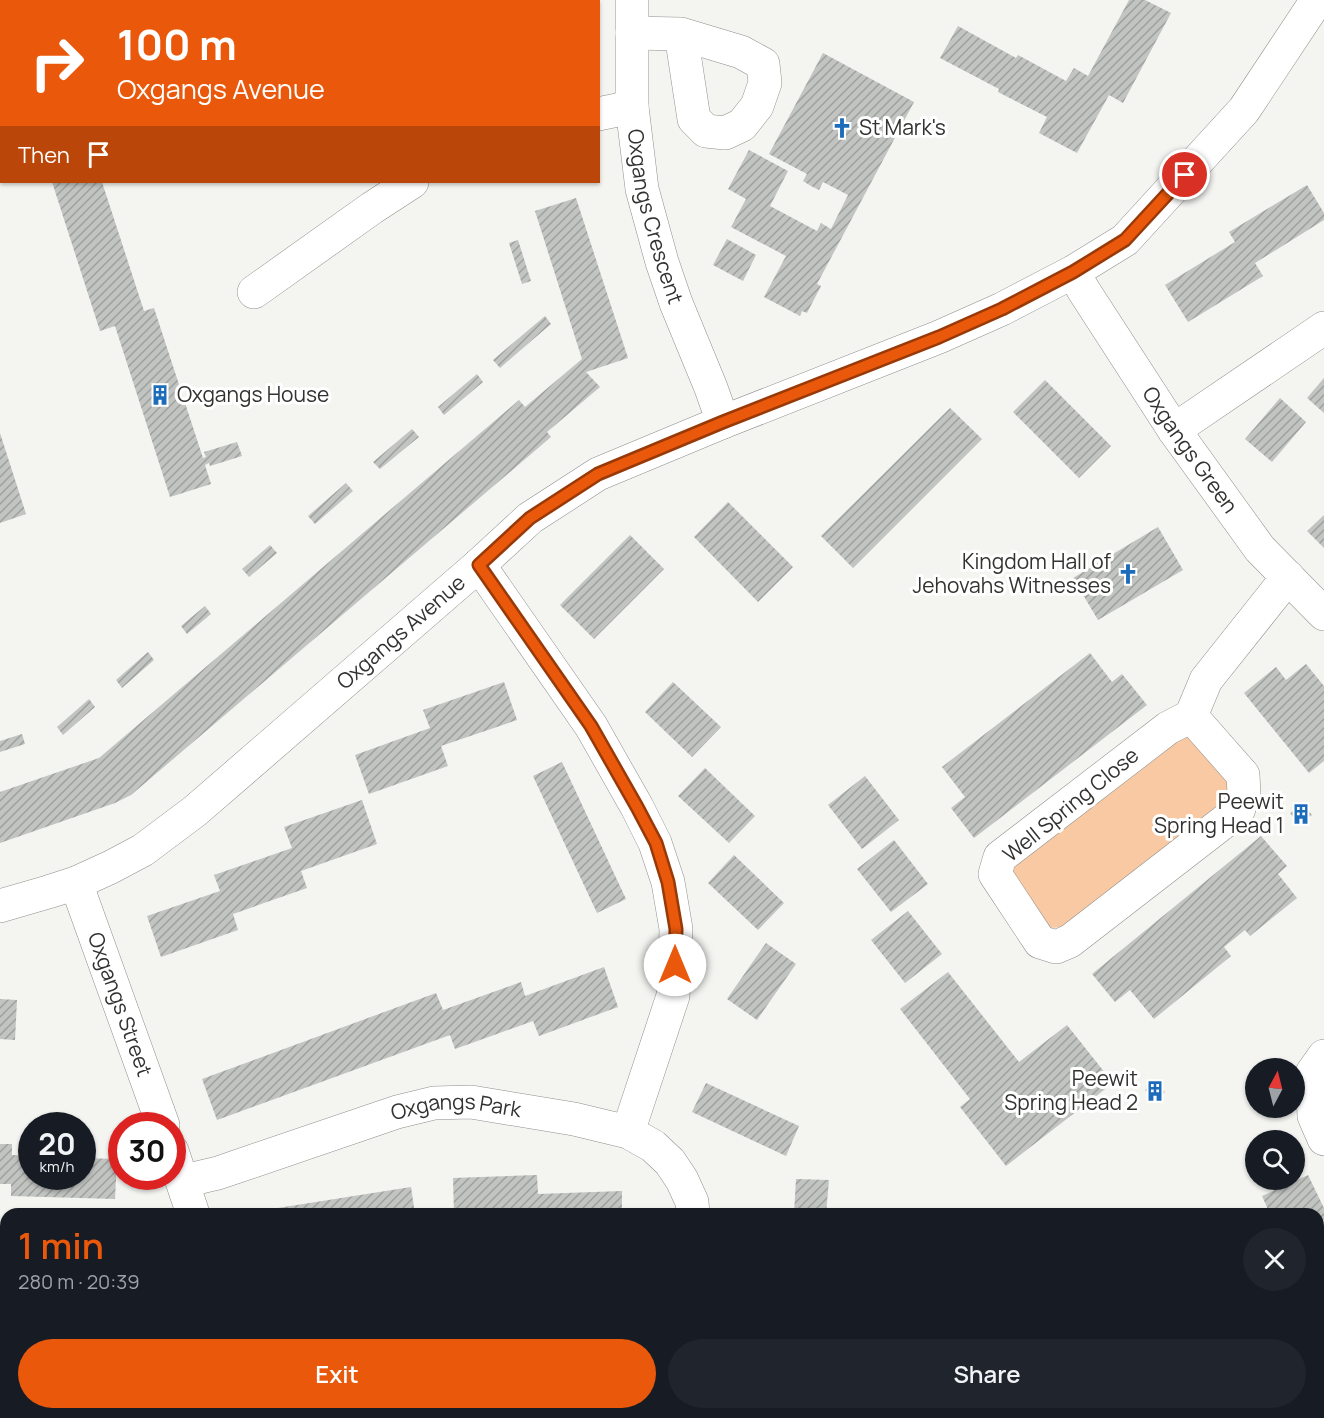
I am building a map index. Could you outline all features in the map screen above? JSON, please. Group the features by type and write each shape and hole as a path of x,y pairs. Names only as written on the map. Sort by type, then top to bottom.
{"street":[{"name":"Oxgangs Crescent","path":"632,0 632,107 642,189 676,303 723,422"},
{"name":"Oxgangs Avenue","path":"0,906 76,883 143,849 195,811 479,565 530,518 598,474 939,337 1002,309 1073,272 1125,240 1244,110 1317,0"},
{"path":"632,33 681,34"},
{"path":"600,114 632,107"},
{"path":"254,292 410,183"},
{"name":"Oxgangs Green","path":"1073,272 1174,430 1260,549 1324,614"},
{"path":"1174,430 1324,328"},
{"path":"479,565 591,726 656,843 668,882 676,929 673,996 628,1132"},
{"path":"1191,716 1206,680 1288,577"},
{"name":"Well Spring Close","path":"1191,716 1243,775 1244,794 1238,811 1070,941 1056,947 1040,942 995,874 1000,857 1168,728 1191,716"},
{"name":"Oxgangs Street","path":"76,883 158,1112"},
{"path":"1324,1056 1312,1073 1314,1116 1324,1138"},
{"name":"Oxgangs Park","path":"186,1181 218,1173 397,1112 434,1103 471,1102 574,1119 628,1132 653,1146 670,1161 682,1180 692,1208"},
{"path":"186,1188 191,1208"}],"shaded area":[{"path":"1185,734 1193,738 1230,780 1228,797 1068,926 1052,928 1040,922 1011,871 1015,861"}],"building":[{"path":"1129,0 1145,0 1171,13 1123,103 1109,95 1077,153 1039,133 1047,117 940,58 958,26 1016,58 1018,55 1066,81 1074,68 1088,76"},
{"path":"823,53 914,102 817,284 821,286 807,313 802,311 800,316 764,297 786,256 731,227 746,199 728,189 749,150 788,171 770,206 817,231 821,223 831,229 848,195 823,182 819,190 811,186 803,181 807,174 769,154"},
{"name":"Oxgangs House","path":"52,183 102,183 144,311 154,308 203,458 206,457 204,452 237,442 242,456 210,466 209,463 205,465 211,484 170,497 115,326 100,331"},
{"path":"1307,185 1324,213 1324,220 1255,263 1263,276 1188,322 1165,285 1235,242 1229,232"},
{"path":"576,198 628,358 586,372 600,387 547,432 551,437 131,795 115,803 0,843 0,792 99,758 519,400 525,407 582,359 535,211"},
{"path":"727,239 756,255 743,281 713,265"},
{"path":"518,240 531,281 522,284 509,243"},
{"path":"545,316 551,324 500,368 493,360"},
{"path":"477,374 483,382 444,415 438,407"},
{"path":"1324,378 1324,413 1307,398"},
{"path":"1045,380 1111,446 1079,478 1013,412"},
{"path":"1280,398 1306,422 1272,462 1245,439"},
{"path":"950,408 982,439 853,568 821,536"},
{"path":"412,429 419,437 380,469 373,462"},
{"path":"0,433 26,514 0,523"},
{"path":"346,483 353,491 315,524 308,516"},
{"path":"728,502 793,567 758,602 694,537"},
{"path":"1324,515 1324,548 1307,531"},
{"name":"Kingdom Hall of Jehovahs Witnesses","path":"1158,527 1183,570 1098,620 1073,578"},
{"path":"630,535 664,569 594,639 560,605"},
{"path":"270,545 277,553 249,577 242,569"},
{"path":"205,606 211,614 187,634 181,626"},
{"path":"148,652 154,660 122,688 116,680"},
{"path":"1090,653 1112,682 1122,674 1147,705 974,838 951,808 965,797 942,767"},
{"path":"1306,664 1324,686 1324,761 1309,773 1244,693 1276,667 1286,680"},
{"path":"504,682 517,720 441,746 448,766 369,794 355,755 430,728 423,710"},
{"path":"673,682 721,727 692,757 645,712"},
{"path":"89,699 95,707 63,735 57,727"},
{"path":"22,734 25,744 0,752 0,741"},
{"path":"562,762 626,899 597,913 533,776"},
{"path":"705,768 755,816 729,843 678,796"},
{"path":"865,776 899,820 862,849 828,805"},
{"path":"362,800 377,844 301,871 307,888 233,914 238,930 161,957 147,916 220,891 214,875 292,848 284,827"},
{"name":"Peewit Spring Head 1","path":"1302,803 1312,815 1299,825 1290,813"},
{"path":"1261,836 1287,866 1278,874 1297,898 1250,936 1245,930 1224,947 1231,956 1154,1019 1130,990 1115,1002 1092,974"},
{"path":"894,840 928,884 891,912 857,869"},
{"path":"734,855 784,903 758,930 708,883"},
{"path":"908,911 942,954 905,983 871,940"},
{"path":"766,943 796,964 757,1020 727,999"},
{"path":"604,967 618,1007 539,1036 533,1021 455,1049 450,1035 217,1120 202,1079 436,993 443,1010 521,982 525,996"},
{"path":"948,972 1019,1062 1067,1025 1113,1083 1006,1166 960,1107 970,1099 900,1009"},
{"path":"0,999 17,1000 15,1040 0,1039"},
{"name":"Peewit Spring Head 2","path":"1153,1081 1165,1092 1157,1101 1145,1090"},
{"path":"706,1083 799,1126 786,1156 692,1112"},
{"path":"0,1144 12,1144 12,1155 18,1155 18,1190 96,1190 96,1158 108,1159 108,1190 115,1190 115,1199 11,1196 11,1184 0,1184"},
{"path":"537,1175 538,1194 622,1191 622,1208 454,1208 453,1178"},
{"path":"1308,1175 1324,1208 1267,1208 1262,1196 1275,1190 1305,1190 1305,1176"},
{"path":"796,1179 829,1180 827,1208 794,1208"},
{"path":"411,1187 414,1208 277,1208"}],"place":[{"name":"St Mark's","path":"842,128"},
{"name":"Oxgangs House","path":"160,395"},
{"name":"Kingdom Hall of Jehovahs Witnesses","path":"1128,574"},
{"name":"Peewit Spring Head 1","path":"1301,814"},
{"name":"Peewit Spring Head 2","path":"1155,1091"}],"route":[{"path":"675,965 676,929 668,882 656,843 591,726 479,565 530,518 598,474 939,337 1002,309 1073,272 1125,240 1185,175"}]}
